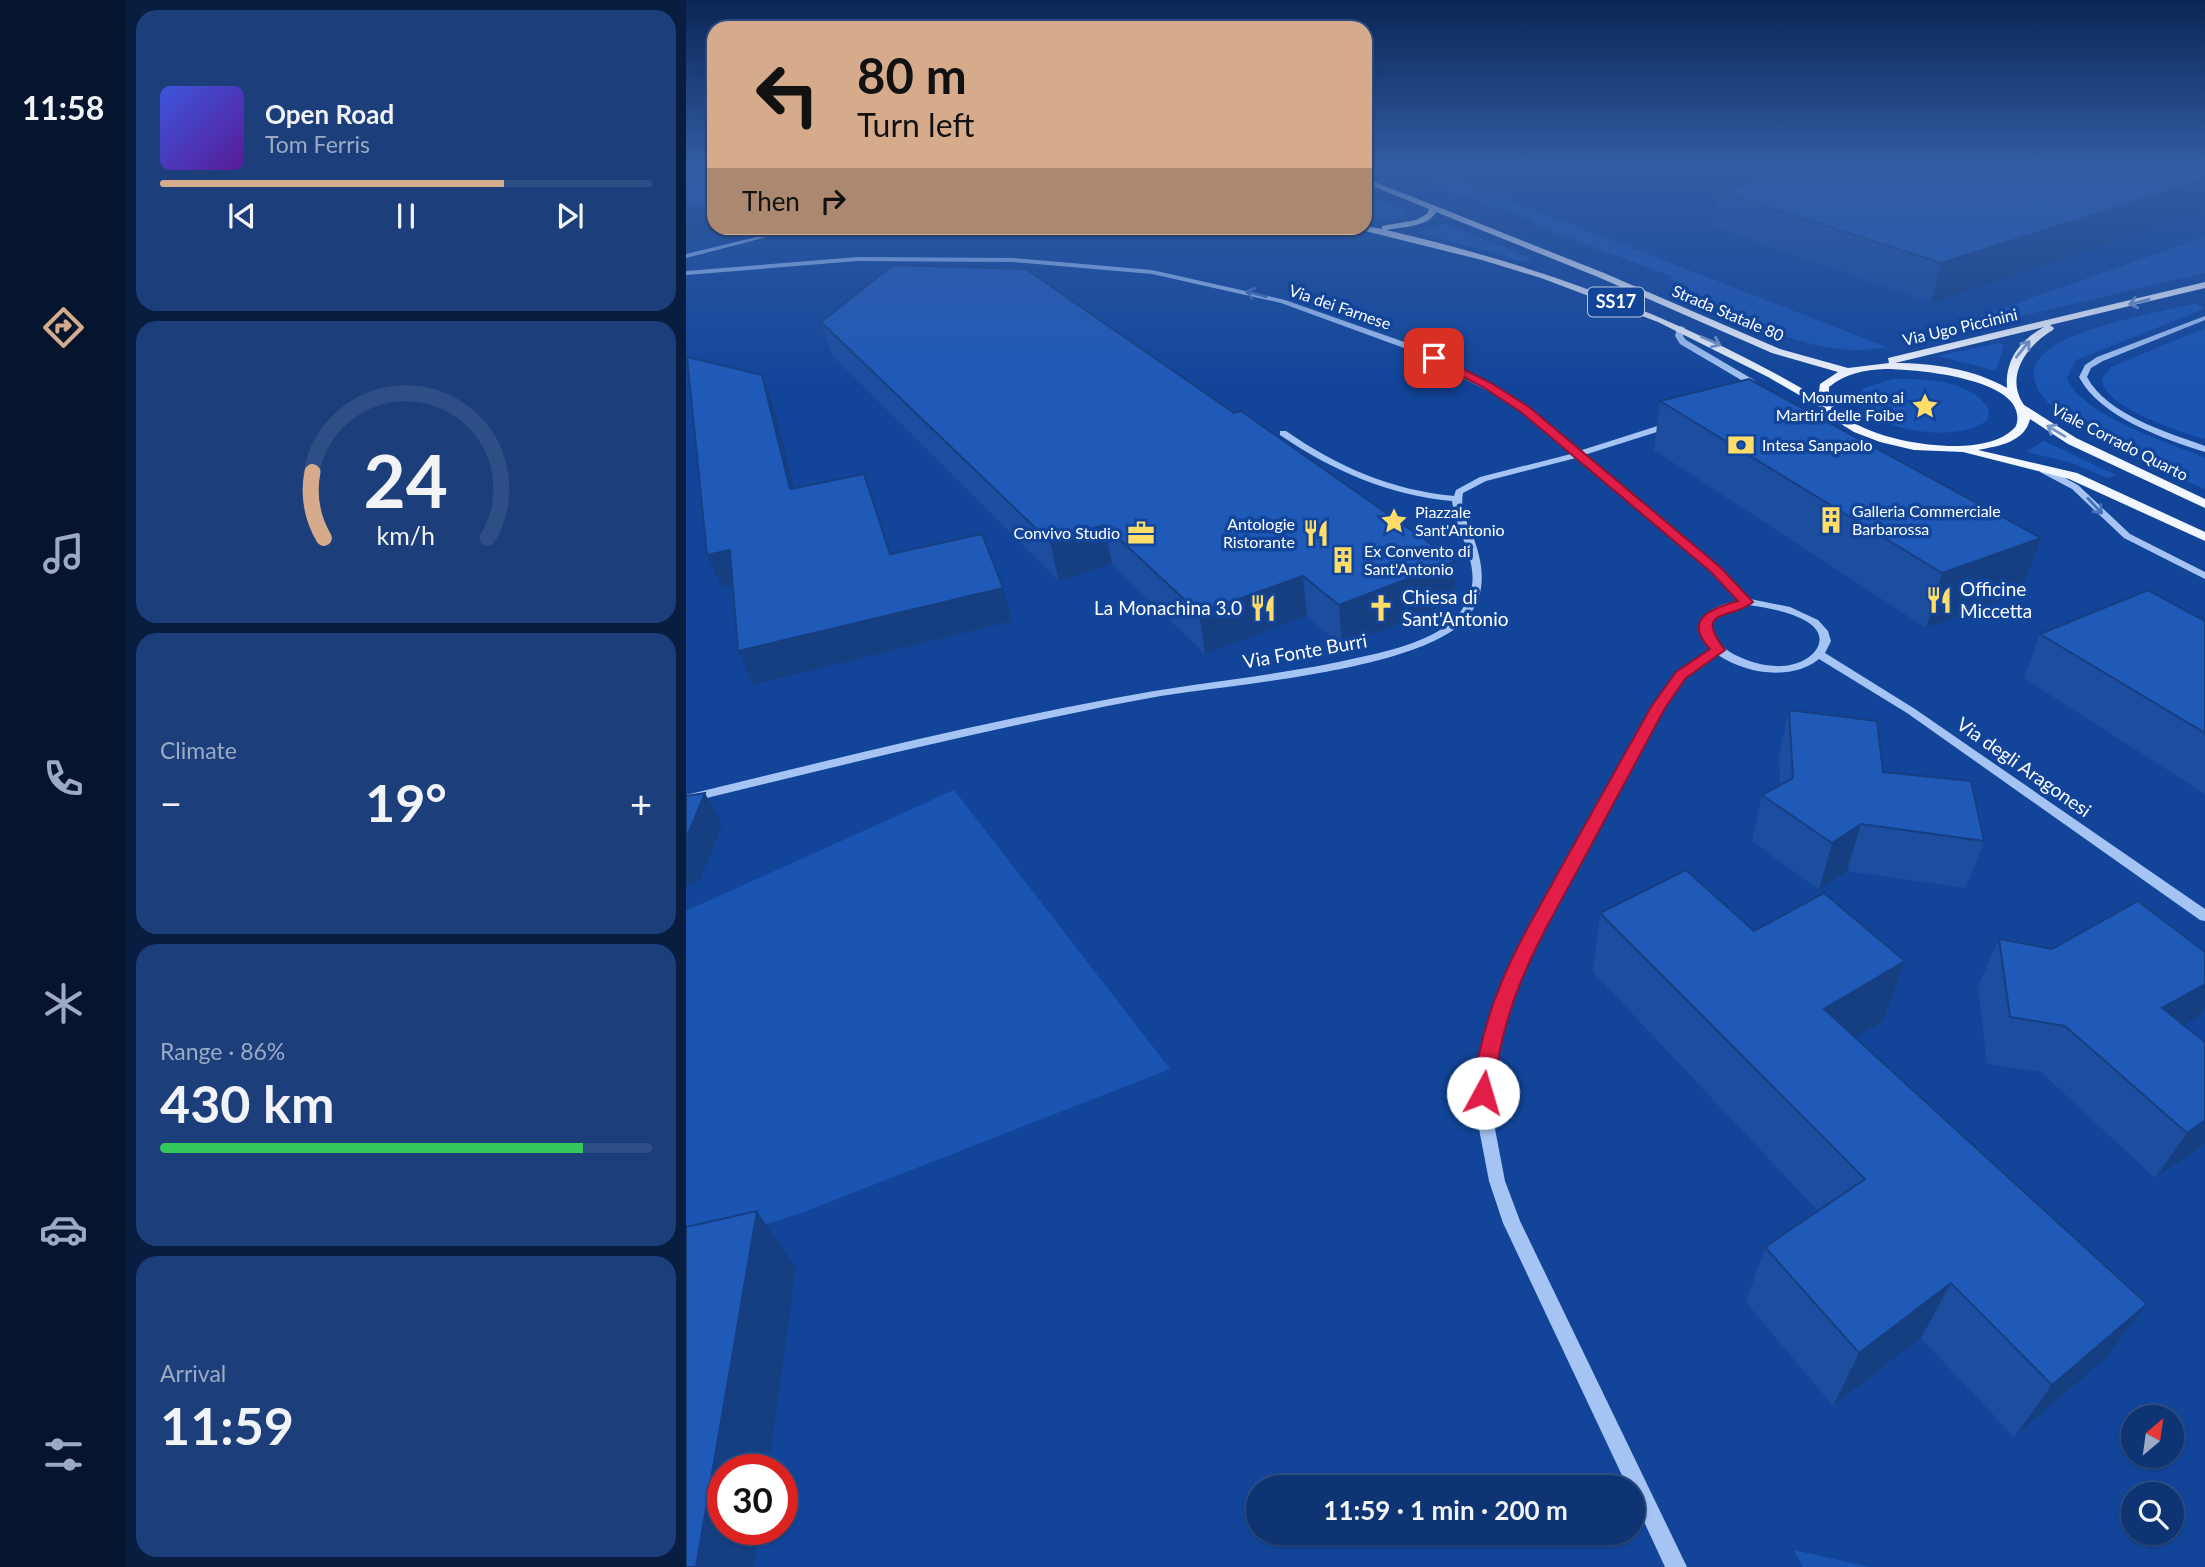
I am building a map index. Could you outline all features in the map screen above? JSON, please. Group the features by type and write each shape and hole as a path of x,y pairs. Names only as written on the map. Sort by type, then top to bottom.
{"main road":[{"name":"SS17","path":"1410,239 1493,260 1681,328 1755,362 1825,407"},
{"name":"Strada Statale 80","path":"1510,239 1601,275 1776,351 1853,370"},
{"name":"Via Ugo Piccinini","path":"1853,370 2205,285"},
{"name":"Via Ugo Piccinini","path":"2019,405 2012,374 2016,356 2035,336 2070,319"},
{"name":"Viale Corrado Quarto","path":"1853,370 1906,366 1945,371 1993,386 2072,440 2205,504"},
{"path":"1853,370 1824,386 1822,396 1825,407 1842,421 1869,435 2016,461 2080,479 2205,537"},
{"path":"1931,447 1971,447 2003,441 2022,428 2025,418 2019,405"}],"street":[{"path":"686,256 754,239"},
{"name":"Via dei Farnese","path":"686,273 807,261 948,258 1092,265 1209,283 1332,317 1434,358 1509,398 1576,455"},
{"path":"2205,318 2100,359 2088,367 2082,377 2088,389 2114,409 2205,449"},
{"path":"1681,328 1679,335 1684,342 1754,384 1756,390 1751,398"},
{"path":"1283,433 1315,454 1380,485 1425,496 1456,499 1464,489 1483,479 1576,455 1691,418"},
{"path":"1576,455 1716,569 1747,602"},
{"path":"2016,461 2065,480 2127,536 2205,576"},
{"name":"Via Fonte Burri","path":"686,799 992,726 1156,694 1335,666 1421,642 1460,620 1471,604 1478,582 1474,546 1456,499"},
{"path":"1747,602 1784,607 1815,623 1822,634 1824,644 1819,654 1799,665 1772,668 1733,659 1718,650 1708,640 1705,629 1708,619 1723,608 1747,602"},
{"path":"1676,1567 1512,1223 1488,1141 1483,1078 1496,1017 1521,958 1651,719 1681,675 1718,650"},
{"name":"Via degli Aragonesi","path":"1819,654 1911,711 2205,916"}],"shaded area":[{"path":"1443,239 1483,239 1532,259 1524,262"},
{"path":"1572,239 1609,239 1887,347 1838,349 1789,337 1695,300 1685,294 1671,276"},
{"path":"2199,239 2205,239 2205,273 1898,345"},
{"path":"2196,303 2204,309 2076,360 2067,378 2076,392 2108,416 2205,458 2205,489 2124,453 2089,434 2060,413 2039,392 2034,370 2048,350 2078,334 2119,321"},
{"path":"2205,328 2205,439 2144,417 2115,399 2105,389 2102,379 2111,367"},
{"path":"1999,343 2004,345 1996,371 1938,356"},
{"path":"1893,379 1932,380 1960,387 1982,400 1989,410 1988,419 1976,427 1940,433 1899,427 1880,420 1866,411 1858,399 1864,388"},
{"path":"2044,441 2116,475 2108,478 2069,462 2026,452"},
{"path":"954,790 1170,1069 801,1213 686,1250 686,911"},
{"path":"1794,1550 1869,1567 1803,1567"}],"building":[{"path":"1867,239 2016,239 1941,263"},
{"path":"893,265 1026,269 1234,413 1241,411 1455,561 1339,605 1303,576 1199,613 1104,525 1050,542 821,322"},
{"path":"687,357 762,375 790,489 864,474 890,554 982,534 1003,588 738,651 730,550 707,555"},
{"path":"1749,379 2041,538 1942,573 1660,401"},
{"path":"2148,590 2205,621 2205,733 2040,634"},
{"path":"1789,710 1877,721 1883,772 1971,781 1984,841 1861,824 1832,843 1762,795 1793,778"},
{"path":"705,793 686,839 686,796"},
{"path":"1686,870 1754,931 1824,893 1905,961 1824,1009 2147,1304 2052,1385 1951,1283 1859,1353 1765,1247 1865,1179 1600,913"},
{"path":"2138,901 2205,952 2205,984 2162,1008 2205,1042 2205,1120 2187,1133 2065,1026 2010,1017 1999,939 2052,949"},
{"path":"757,1211 715,1454 707,1454 707,1503 696,1567 686,1567 686,1227"}],"place":[{"name":"Monumento ai Martiri delle Foibe","path":"1925,406"},
{"name":"Intesa Sanpaolo","path":"1741,445"},
{"name":"Galleria Commerciale Barbarossa","path":"1831,520"},
{"name":"Piazzale Sant'Antonio","path":"1394,521"},
{"name":"Convivo Studio","path":"1141,533"},
{"name":"Antologie Ristorante","path":"1316,533"},
{"name":"Ex Convento di Sant'Antonio","path":"1343,560"},
{"name":"Officine Miccetta","path":"1939,600"},
{"name":"La Monachina 3.0","path":"1263,608"},
{"name":"Chiesa di Sant'Antonio","path":"1381,608"}],"route":[{"path":"1434,358 1487,385 1525,409 1576,455 1716,569 1747,602 1716,611 1708,619 1705,629 1708,640 1718,650 1681,675 1658,707 1521,958 1496,1017 1483,1078 1483,1093"}]}
